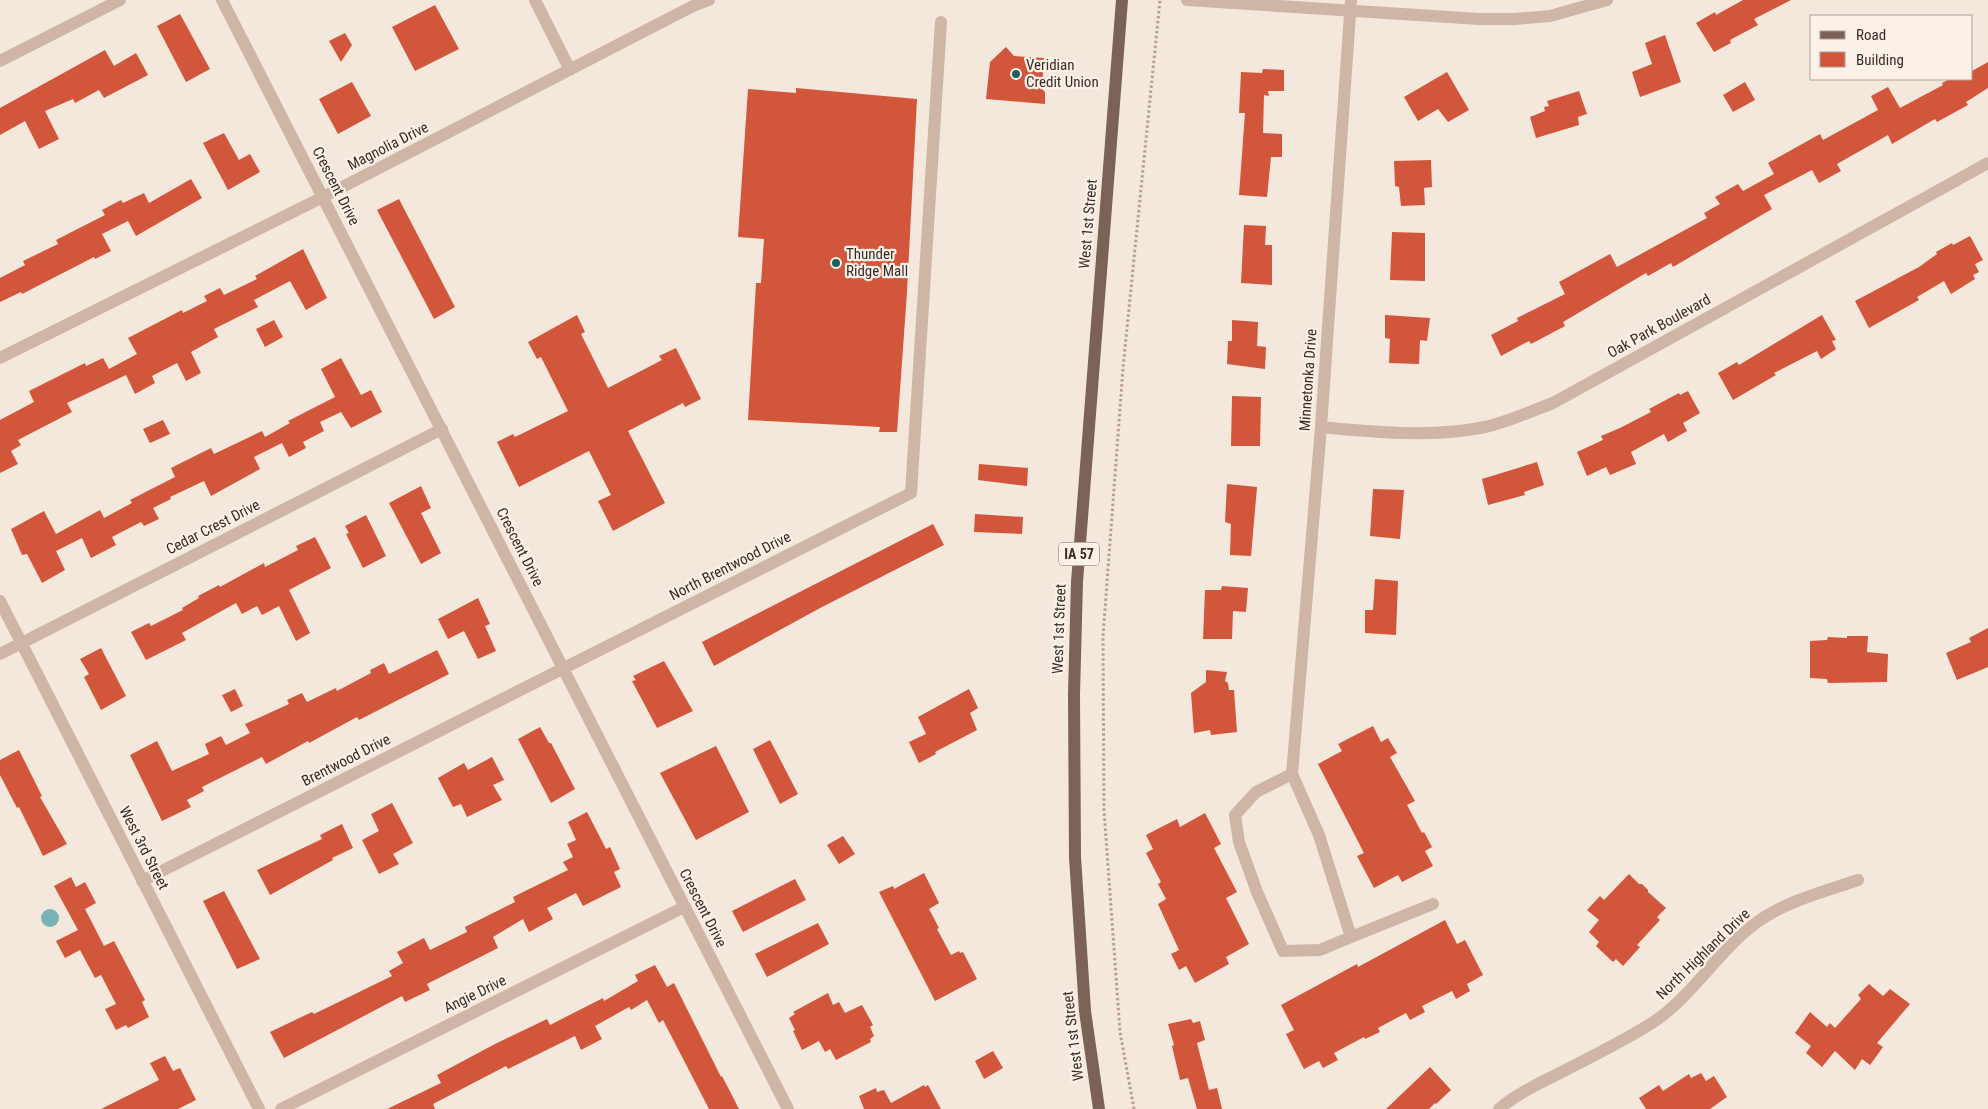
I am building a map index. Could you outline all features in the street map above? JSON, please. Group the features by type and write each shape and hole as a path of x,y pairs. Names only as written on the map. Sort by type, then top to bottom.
{"main road":[{"name":"West 1st Street","path":"1099,1109 1085,1011 1076,875 1074,694 1077,582 1122,0"}],"street":[{"path":"0,60 120,0"},
{"name":"Crescent Drive","path":"222,0 788,1109"},
{"path":"535,0 570,70"},
{"name":"Magnolia Drive","path":"0,358 323,197 709,0"},
{"path":"1187,0 1350,5 1479,18 1515,19 1550,16 1607,0"},
{"name":"Minnetonka Drive","path":"1292,768 1321,427 1350,5"},
{"name":"North Brentwood Drive","path":"564,669 911,493 941,22"},
{"name":"Oak Park Boulevard","path":"1321,427 1384,432 1449,432 1486,427 1553,403 1988,164"},
{"name":"Cedar Crest Drive","path":"0,654 442,429"},
{"name":"West 3rd Street","path":"0,601 259,1109"},
{"name":"Brentwood Drive","path":"142,881 564,669"},
{"path":"1351,937 1320,835 1292,768 1256,792 1235,815 1239,842 1257,892 1283,951 1320,950 1433,904"},
{"name":"North Highland Drive","path":"1499,1109 1540,1083 1634,1034 1657,1019 1678,1002 1734,942 1755,924 1777,910 1858,880"},
{"name":"Angie Drive","path":"281,1109 684,907"}],"path":[{"path":"1134,1109 1120,1032 1105,820 1103,636 1123,368 1160,0"}],"water":[{"path":"46,909 54,909 59,914 57,925 46,927 41,922 41,914"}],"building":[{"path":"1743,0 1791,0 1754,19 1758,25 1730,40 1731,43 1714,52 1696,23 1715,12 1716,15"},
{"path":"435,5 459,49 415,71 392,27"},
{"path":"180,14 210,69 186,82 157,26"},
{"path":"345,33 352,45 341,62 329,41"},
{"path":"1665,35 1681,82 1640,97 1632,72 1652,64 1645,43"},
{"name":"Veridian Credit Union","path":"1006,47 1014,56 1044,58 1042,89 1045,92 1045,104 986,99 990,62"},
{"path":"105,50 114,66 136,53 148,75 104,98 99,90 75,103 73,99 45,111 59,139 39,149 25,121 0,135 0,108"},
{"path":"1988,62 1988,88 1966,102 1968,105 1937,122 1935,119 1892,144 1888,135 1837,164 1841,171 1819,183 1812,170 1764,195 1772,209 1673,267 1671,263 1648,276 1646,273 1563,322 1565,326 1531,344 1529,341 1501,356 1491,335 1518,321 1517,318 1565,294 1559,282 1610,254 1617,267 1707,218 1704,213 1720,204 1715,197 1738,184 1743,191 1774,174 1768,163 1820,134 1823,140 1878,110 1871,96 1888,87 1900,108 1943,85 1942,83 1948,80 1973,80 1973,70"},
{"path":"1263,69 1284,70 1284,91 1268,91 1269,96 1264,95 1263,133 1282,134 1282,157 1271,157 1267,197 1239,195 1245,113 1239,113 1241,72 1262,73"},
{"path":"1447,72 1469,110 1448,122 1438,109 1418,121 1404,97"},
{"path":"352,82 371,116 338,134 319,99"},
{"path":"1745,82 1755,100 1733,112 1723,95"},
{"name":"Thunder Ridge Mall","path":"796,88 917,99 907,292 897,432 879,432 880,427 748,420 756,283 761,283 764,239 738,237 748,89 796,93"},
{"path":"1579,91 1587,114 1578,117 1579,125 1536,138 1530,117 1545,111 1544,107 1549,106 1547,101"},
{"path":"224,133 239,160 250,154 260,172 228,190 203,143"},
{"path":"1431,160 1432,187 1424,188 1425,205 1401,206 1399,187 1395,186 1394,161"},
{"path":"191,179 202,198 136,236 128,221 102,234 111,251 95,259 94,257 22,294 21,292 0,302 0,278 25,265 23,261 58,244 56,240 105,215 102,210 121,200 123,203 144,193 149,203"},
{"path":"399,199 455,307 434,319 377,210"},
{"path":"1244,225 1266,226 1265,245 1272,245 1272,285 1241,283"},
{"path":"1392,232 1425,233 1425,281 1390,280"},
{"path":"1970,236 1983,260 1975,264 1979,272 1973,275 1975,279 1951,294 1944,281 1917,297 1919,300 1869,328 1855,301 1919,267 1937,254 1936,252"},
{"path":"303,249 327,298 306,310 290,281 254,300 258,307 214,329 218,337 191,352 201,373 186,381 177,363 152,376 155,383 135,394 126,375 67,403 72,412 18,440 21,445 11,451 18,464 0,473 0,420 34,402 29,391 85,363 86,366 103,358 109,369 137,354 128,338 182,310 183,313 207,301 204,296 220,288 224,295 257,279 255,276"},
{"path":"577,315 585,332 581,334 608,388 662,360 659,356 676,348 701,399 685,407 683,403 628,431 665,503 613,531 598,501 611,495 589,451 519,487 497,442 513,434 515,437 568,411 541,357 537,359 528,342"},
{"path":"1385,315 1430,318 1427,341 1420,340 1419,364 1389,363 1390,339 1385,338"},
{"path":"1822,315 1836,340 1832,341 1836,349 1821,359 1817,351 1774,373 1776,375 1733,400 1718,373 1737,362 1739,365"},
{"path":"274,320 283,337 265,347 256,329"},
{"path":"1232,320 1258,322 1257,346 1266,347 1265,369 1227,364 1228,341 1232,341"},
{"path":"341,358 361,395 371,390 382,412 351,428 341,412 320,422 324,431 303,442 306,448 289,457 282,443 254,457 260,469 211,496 204,481 170,497 171,499 153,508 159,519 144,526 141,522 112,537 116,545 91,558 82,538 56,551 65,570 42,583 27,554 22,555 11,529 44,511 56,534 100,510 104,518 132,503 130,500 175,477 171,468 211,448 214,454 262,431 265,437 290,423 288,421 335,397 321,369"},
{"path":"1688,391 1700,413 1683,423 1687,431 1668,442 1664,434 1631,452 1636,464 1610,475 1606,467 1587,476 1577,452 1603,440 1601,436 1651,412 1649,409 1679,393 1680,395"},
{"path":"1232,396 1261,397 1260,446 1231,446"},
{"path":"163,420 170,434 150,443 143,429"},
{"path":"1537,462 1544,485 1524,492 1525,495 1488,505 1482,479"},
{"path":"979,464 1028,468 1027,486 978,480"},
{"path":"1227,484 1257,487 1251,556 1230,555 1231,524 1225,522"},
{"path":"421,486 431,508 421,513 441,553 421,564 389,503"},
{"path":"1373,489 1404,490 1400,539 1370,536"},
{"path":"975,514 1023,517 1022,534 974,532"},
{"path":"366,515 386,556 363,568 346,534 349,533 345,526"},
{"path":"933,524 944,545 822,607 714,666 702,642"},
{"path":"315,537 331,568 289,590 310,633 296,641 279,606 262,615 257,606 242,614 236,603 182,633 186,640 146,660 131,632 149,623 151,626 183,610 182,608 199,598 198,596 219,585 220,587 264,563 265,567 298,550 296,546"},
{"path":"1375,579 1398,581 1396,635 1365,633 1365,610 1373,610"},
{"path":"1222,586 1248,588 1246,612 1233,611 1232,639 1203,639 1205,590 1221,590"},
{"path":"478,598 490,624 485,626 496,651 478,659 464,631 448,639 438,619"},
{"path":"1988,628 1988,667 1957,680 1946,653 1971,642 1969,638"},
{"path":"1847,636 1868,636 1867,652 1888,654 1887,682 1828,683 1827,679 1810,678 1810,641 1827,640 1828,637 1847,638"},
{"path":"101,648 126,696 101,710 84,677 89,674 80,659"},
{"path":"437,650 449,674 359,720 357,717 309,743 308,741 266,764 262,757 202,787 204,791 187,800 191,807 162,821 130,755 157,741 172,771 209,754 205,744 221,736 226,745 250,733 245,724 289,704 287,700 302,693 307,702 336,688 337,691 371,673 370,670 384,663 389,674"},
{"path":"664,661 693,711 657,728 632,681 636,680 633,676"},
{"path":"1206,670 1227,672 1225,681 1228,683 1229,690 1234,690 1237,732 1211,735 1210,730 1194,733 1191,693 1206,682"},
{"path":"235,689 243,706 231,712 222,695"},
{"path":"969,689 978,708 970,713 977,730 935,752 936,754 919,763 909,742 926,734 918,717"},
{"path":"1373,726 1381,742 1388,738 1397,753 1390,757 1415,801 1407,805 1432,847 1425,851 1433,866 1402,882 1398,875 1374,888 1357,856 1364,853 1318,764 1342,751 1338,744"},
{"path":"540,727 549,743 551,743 575,789 551,803 518,739"},
{"path":"770,740 798,794 780,804 753,749"},
{"path":"716,746 749,812 696,840 660,773"},
{"path":"19,750 42,796 40,797 67,844 43,856 19,807 17,808 0,775 0,760"},
{"path":"492,757 504,780 493,785 502,800 467,817 461,804 453,807 438,778 464,763 468,770"},
{"path":"392,803 413,843 393,854 399,864 379,874 362,840 379,831 371,814"},
{"path":"587,812 606,849 610,847 620,869 614,872 621,887 583,906 576,893 547,908 553,919 529,932 523,919 493,937 498,948 427,984 430,990 405,1002 402,996 284,1058 270,1032 312,1012 314,1014 392,976 389,971 403,963 397,952 424,938 430,950 467,932 465,927 515,902 513,897 568,870 563,862 573,857 567,844 576,840 568,822"},
{"path":"1205,813 1221,844 1214,848 1237,892 1226,898 1249,944 1226,957 1229,964 1195,983 1186,966 1179,970 1171,954 1179,950 1158,904 1166,899 1158,884 1161,882 1146,853 1153,849 1146,835 1177,819 1180,827"},
{"path":"342,824 353,848 332,858 333,860 270,895 257,870 322,839 320,835"},
{"path":"843,836 855,854 839,864 827,845"},
{"path":"924,873 939,903 929,909 939,928 937,929 951,955 959,951 960,953 963,952 977,979 935,1001 879,892 893,886 894,889"},
{"path":"1629,874 1666,908 1657,917 1660,920 1637,945 1640,947 1623,966 1616,959 1613,962 1596,946 1599,942 1589,932 1599,920 1587,910 1600,896 1604,900"},
{"path":"71,877 76,887 85,882 96,903 85,909 104,946 114,941 145,1000 142,1002 149,1017 128,1028 126,1025 116,1030 105,1009 116,1004 101,975 95,978 80,950 65,958 56,941 78,930 54,886"},
{"path":"795,879 806,900 743,932 732,911"},
{"path":"224,891 260,959 237,969 203,901"},
{"path":"1445,920 1457,944 1465,940 1483,975 1467,984 1470,991 1456,999 1452,991 1422,1006 1425,1012 1410,1020 1406,1013 1378,1028 1380,1032 1365,1039 1364,1037 1334,1053 1338,1060 1323,1068 1319,1061 1304,1069 1286,1034 1294,1030 1281,1005 1357,964 1358,967"},
{"path":"818,923 829,944 767,977 755,954"},
{"path":"655,965 667,987 674,983 739,1109 709,1109 663,1020 659,1023 647,1000 631,1010 629,1007 595,1026 602,1039 581,1050 575,1036 508,1069 506,1066 433,1104 435,1109 387,1109 441,1083 437,1075 495,1044 547,1019 550,1025 603,998 604,1001 638,981 635,975"},
{"path":"1869,984 1883,996 1890,989 1910,1004 1877,1043 1883,1047 1870,1065 1862,1059 1855,1070 1835,1051 1822,1067 1806,1053 1811,1046 1795,1033 1810,1012 1827,1027 1830,1023 1835,1028 1861,999 1858,995"},
{"path":"828,993 833,1005 839,1002 845,1013 862,1005 873,1025 870,1027 874,1036 870,1039 871,1042 836,1060 830,1049 825,1052 819,1041 802,1050 789,1018 795,1014 793,1012"},
{"path":"1191,1019 1193,1023 1200,1021 1205,1040 1197,1043 1209,1090 1217,1088 1222,1109 1197,1109 1188,1078 1180,1080 1168,1024"},
{"path":"993,1051 1003,1068 984,1079 975,1061"},
{"path":"165,1056 173,1071 180,1068 196,1100 178,1109 101,1109 159,1080 150,1063"},
{"path":"1430,1067 1451,1090 1429,1109 1386,1109"},
{"path":"1701,1073 1706,1081 1714,1076 1727,1097 1710,1109 1646,1109 1639,1098 1659,1085 1663,1091 1689,1074 1691,1078"},
{"path":"924,1085 925,1087 928,1085 941,1109 864,1109 859,1096 876,1088 877,1092 884,1090 891,1103"}],"place":[{"name":"Veridian Credit Union","path":"1016,74"},
{"name":"Thunder Ridge Mall","path":"836,263"}]}
